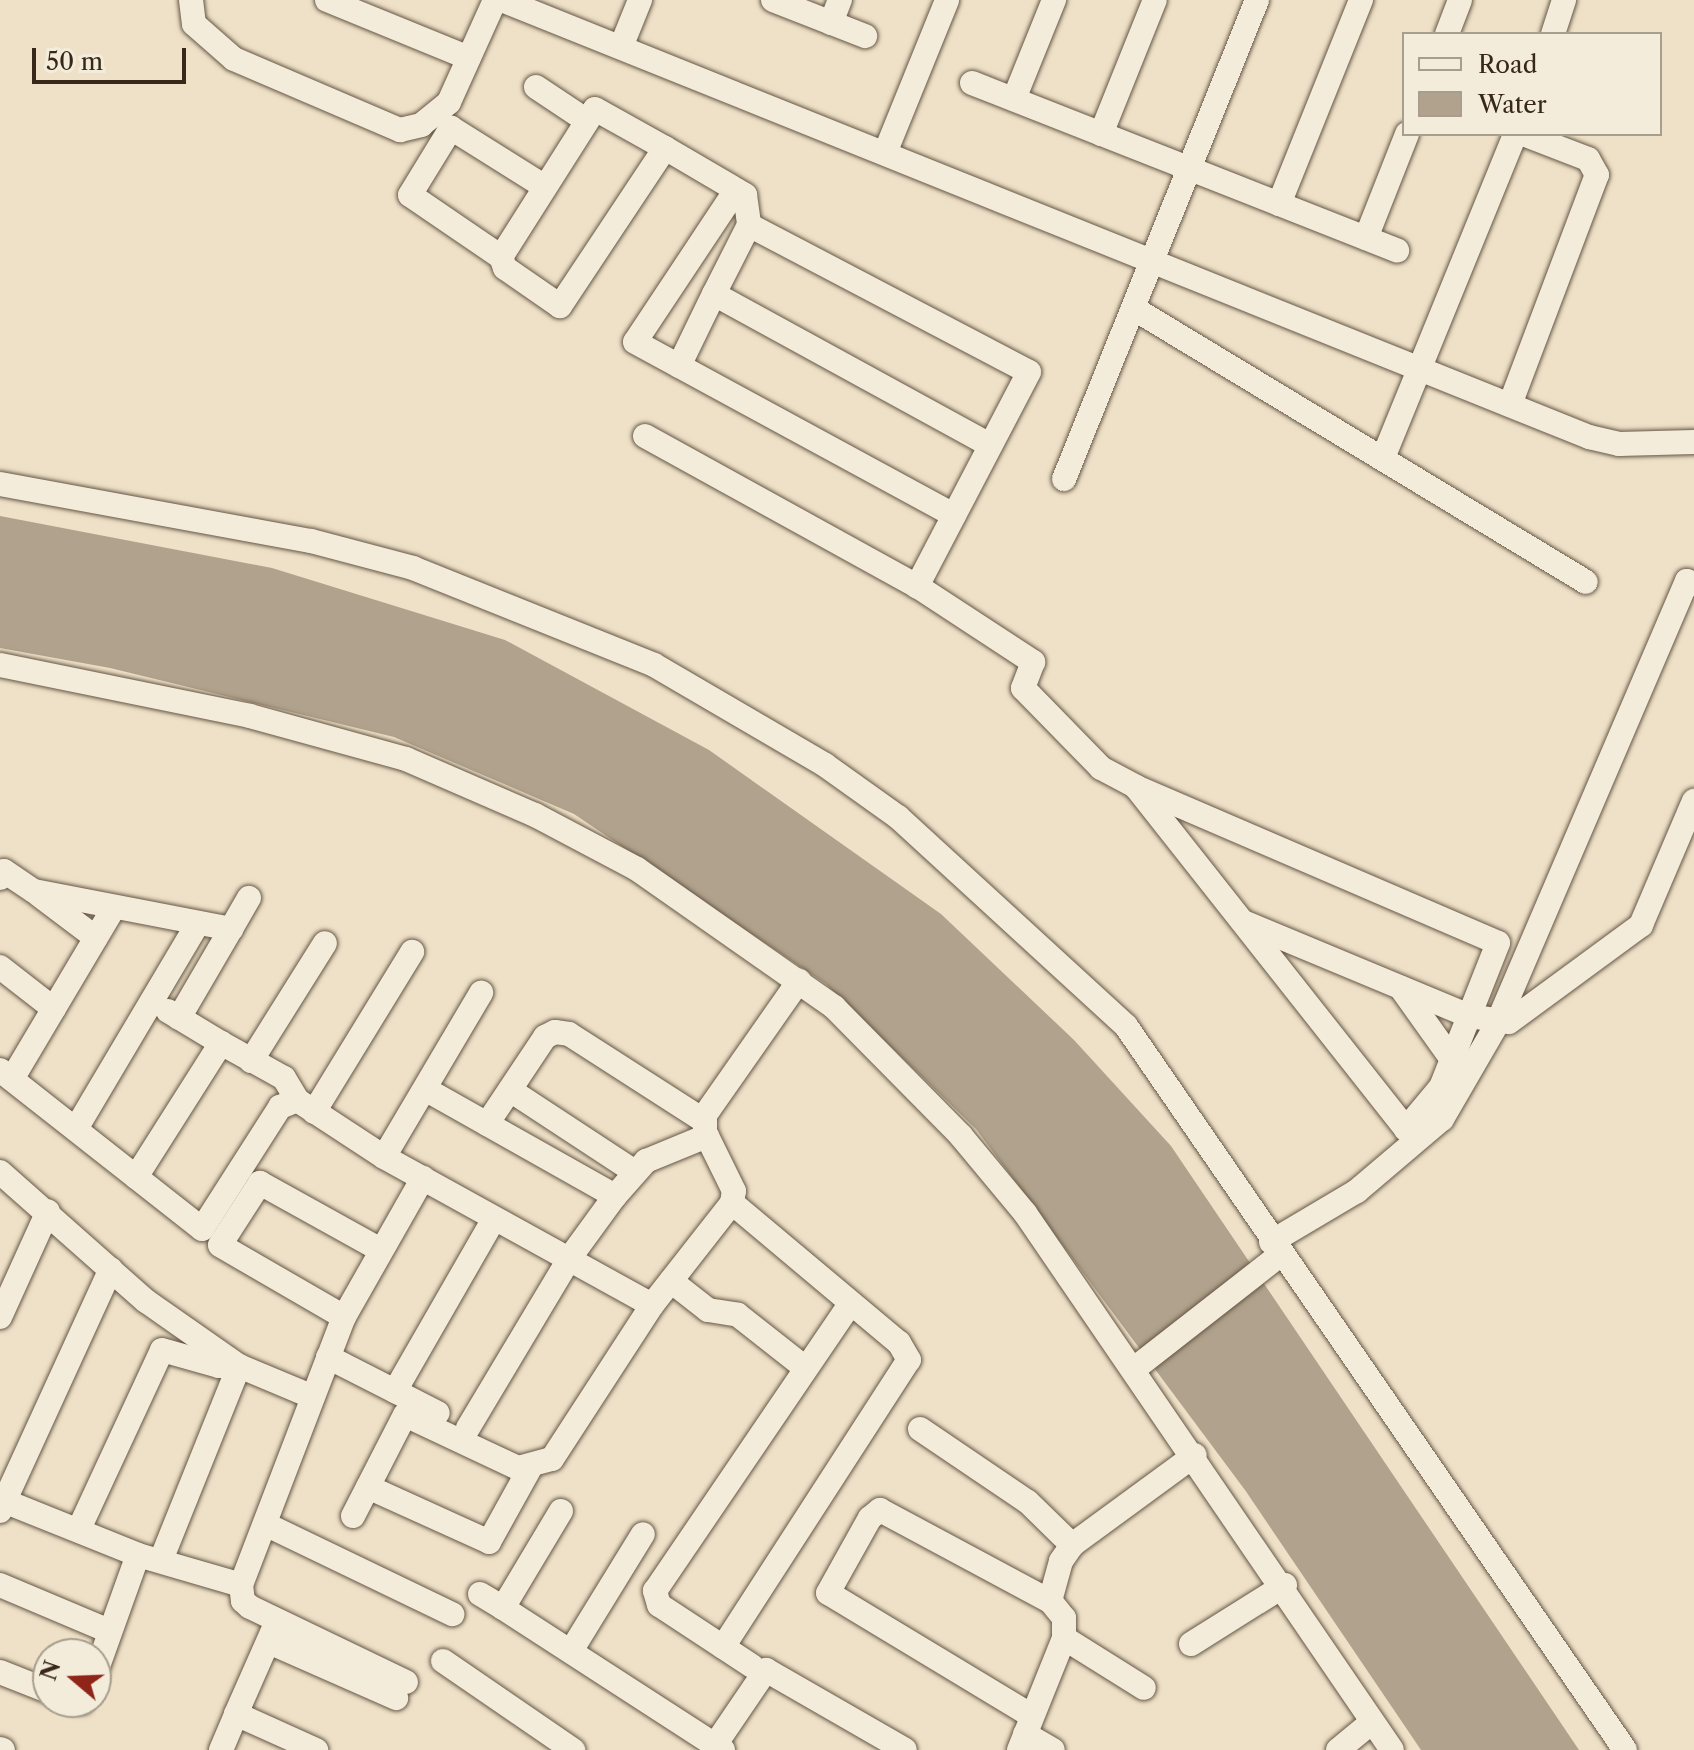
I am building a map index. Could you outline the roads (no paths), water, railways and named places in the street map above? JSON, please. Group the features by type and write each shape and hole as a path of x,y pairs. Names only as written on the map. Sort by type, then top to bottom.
{"street":[{"path":"191,0 194,24 234,59 400,130 421,125 449,102 495,0"},
{"path":"327,0 469,58"},
{"path":"502,0 1511,402 1602,442 1694,442"},
{"path":"621,47 640,0"},
{"path":"773,0 865,36"},
{"path":"831,23 840,0"},
{"path":"885,153 947,0"},
{"path":"1014,99 1054,0"},
{"path":"1101,134 1155,0"},
{"path":"1064,479 1257,0"},
{"path":"1279,204 1361,0"},
{"path":"1554,32 1564,0"},
{"path":"1447,32 1454,3"},
{"path":"972,83 1397,250"},
{"path":"536,87 587,121"},
{"path":"501,257 595,109 745,195 749,225 679,366"},
{"path":"545,187 451,128 410,195 501,257 505,268 560,306 665,148"},
{"path":"1366,238 1406,136"},
{"path":"1383,458 1514,136"},
{"path":"1511,402 1597,175 1588,159 1528,136"},
{"path":"736,190 635,342 954,515"},
{"path":"749,225 1029,372 917,586"},
{"path":"714,294 990,445"},
{"path":"1133,308 1586,582"},
{"path":"645,436 917,586 1033,662 1023,688 1101,768 1136,787 1498,943 1441,1087 1406,1129 1136,787"},
{"path":"0,484 311,541 413,568 654,665 825,765 910,828 1126,1026 1276,1249 1625,1750"},
{"path":"1134,1369 1276,1249 1412,1149 1442,1119 1497,1024 1687,581 1694,584"},
{"path":"0,665 278,723 406,759 535,815 637,869 834,1007 961,1136 1025,1213 1285,1585 1392,1750"},
{"path":"1243,921 1469,1016 1497,1024 1509,1022 1641,925 1694,801"},
{"path":"0,878 4,871 96,938"},
{"path":"34,891 231,929"},
{"path":"179,1018 249,898"},
{"path":"114,907 54,1009 6,1075 77,1127 211,1237 344,1317"},
{"path":"77,1127 198,923"},
{"path":"251,1061 325,943"},
{"path":"306,1106 412,952"},
{"path":"0,967 54,1009"},
{"path":"468,1428 569,1259 615,1196 635,1172 705,1128 799,981"},
{"path":"1400,987 1453,1061"},
{"path":"384,1157 481,993"},
{"path":"151,1001 284,1078 306,1106 384,1157 652,1305"},
{"path":"328,1357 518,1468 535,1466 552,1459 652,1305 732,1203 734,1191 705,1128 563,1031 545,1037 487,1124"},
{"path":"136,1177 221,1043"},
{"path":"425,1089 615,1196"},
{"path":"510,1090 635,1172"},
{"path":"211,1237 280,1107 306,1106"},
{"path":"0,1172 48,1211 146,1301 239,1366 313,1397"},
{"path":"401,1690 273,1631 243,1601 241,1585 344,1317 423,1178"},
{"path":"211,1237 260,1183 381,1250"},
{"path":"723,1647 906,1369 907,1350 849,1306 732,1203"},
{"path":"0,1317 10,1270 48,1211"},
{"path":"353,1516 404,1402 494,1219"},
{"path":"111,1269 2,1506 241,1585"},
{"path":"671,1281 708,1310 738,1315 804,1367"},
{"path":"752,1666 659,1605 655,1591 804,1367 849,1306"},
{"path":"79,1529 162,1350 219,1366 239,1366"},
{"path":"107,1638 150,1556 239,1366"},
{"path":"404,1402 468,1428 535,1466"},
{"path":"920,1429 1028,1502 1072,1545"},
{"path":"1050,1601 1053,1580 1072,1545 1195,1455"},
{"path":"368,1487 489,1542 535,1466"},
{"path":"1025,1733 1064,1638 1064,1618 1050,1601 886,1510 870,1518 828,1593 1025,1733 1053,1750"},
{"path":"503,1608 561,1511"},
{"path":"265,1524 452,1614"},
{"path":"571,1651 643,1534"},
{"path":"0,1585 109,1631"},
{"path":"1191,1644 1285,1585"},
{"path":"480,1594 571,1651 706,1745 766,1670 905,1750"},
{"path":"221,1750 273,1631"},
{"path":"1064,1638 1144,1688"},
{"path":"443,1661 573,1750"},
{"path":"0,1672 32,1685"},
{"path":"236,1714 316,1750"},
{"path":"1338,1750 1372,1722"}],"water":[{"path":"0,516 272,568 505,640 709,750 941,914 1074,1040 1171,1146 1579,1750 1421,1750 1245,1490 976,1129 826,984 574,814 394,737 110,668 0,648"}]}
